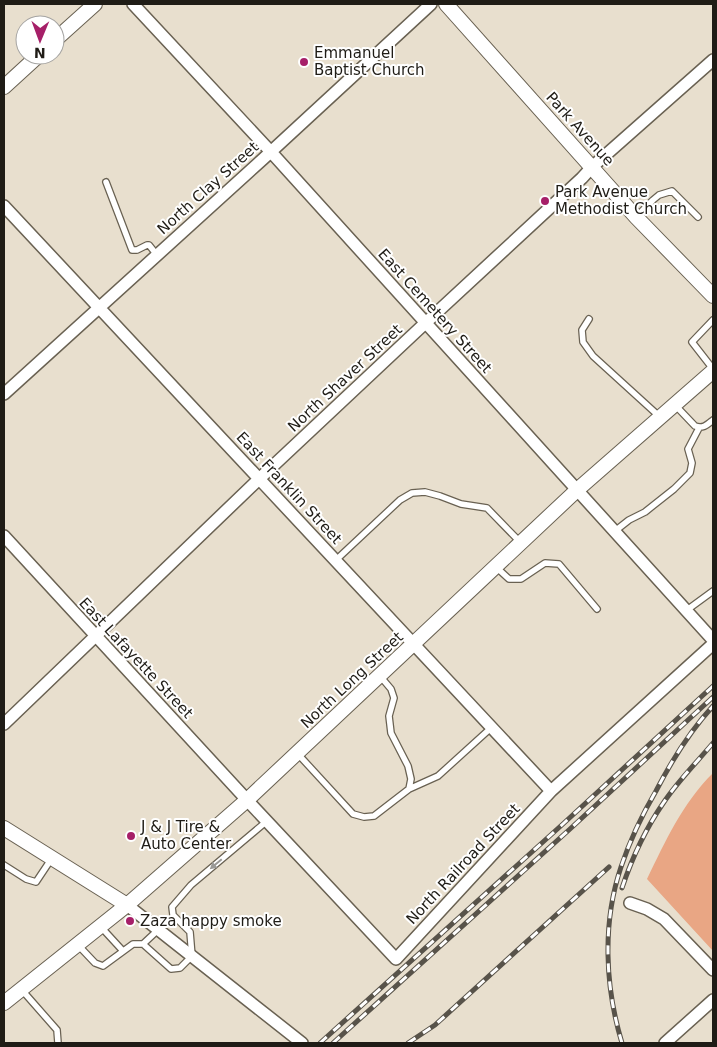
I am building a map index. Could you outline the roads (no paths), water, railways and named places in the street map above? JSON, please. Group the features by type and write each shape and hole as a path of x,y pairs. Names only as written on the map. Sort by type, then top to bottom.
{"street":[{"path":"65,31 95,4"},
{"name":"East Cemetery Street","path":"133,4 270,152 713,640"},
{"name":"North Clay Street","path":"4,394 431,4"},
{"name":"Park Avenue","path":"446,4 636,217 713,296"},
{"name":"North Shaver Street","path":"4,724 425,323 592,167 713,60"},
{"path":"4,87 28,65"},
{"name":"East Franklin Street","path":"4,206 551,791"},
{"name":"North Long Street","path":"4,1003 127,905 247,800 577,490 713,370"},
{"name":"East Lafayette Street","path":"4,536 247,800"},
{"name":"North Railroad Street","path":"247,800 396,958 551,791 713,644"},
{"path":"4,828 127,905 302,1043"},
{"path":"630,903 664,918 713,970"},
{"path":"665,1043 713,1000"}],"lane":[{"path":"106,182 132,250 137,250 147,244 150,245 157,255"},
{"path":"636,217 659,195 672,191 698,217"},
{"path":"589,318 582,330 584,342 593,356 660,417"},
{"path":"713,320 692,342 713,370"},
{"path":"675,404 699,428 705,427 713,420"},
{"path":"615,531 628,520 645,512 674,489 690,473 692,464 688,450 699,428"},
{"path":"336,560 400,500 412,493 425,492 461,504 487,508 502,521 521,543"},
{"path":"496,566 509,579 521,579 545,563 559,564 598,609"},
{"path":"687,610 713,591"},
{"path":"380,676 394,698 389,716 391,733 408,766 412,779 409,789"},
{"path":"297,753 353,814 364,817 374,816 409,789 438,776 492,727"},
{"path":"77,944 95,963 103,966 133,944 143,944 171,969 180,968 192,956 190,932 174,915 172,907 191,885 267,821"},
{"path":"4,865 26,879 36,882 52,858"},
{"path":"100,926 123,951"},
{"path":"143,944 158,930"},
{"path":"21,989 57,1030 58,1043"}],"railway":[{"path":"320,1043 713,686"},
{"path":"333,1043 713,697"},
{"path":"622,1043 612,1000 608,955 608,933 615,888 628,847 668,768 697,725 713,706"},
{"path":"622,888 640,844 657,812 669,794 713,743"},
{"path":"408,1043 435,1025 609,867"}],"place":[{"name":"Emmanuel Baptist Church","path":"304,62"},
{"name":"Park Avenue Methodist Church","path":"545,201"},
{"name":"J & J Tire & Auto Center","path":"131,836"},
{"name":"Zaza happy smoke","path":"130,921"}]}
